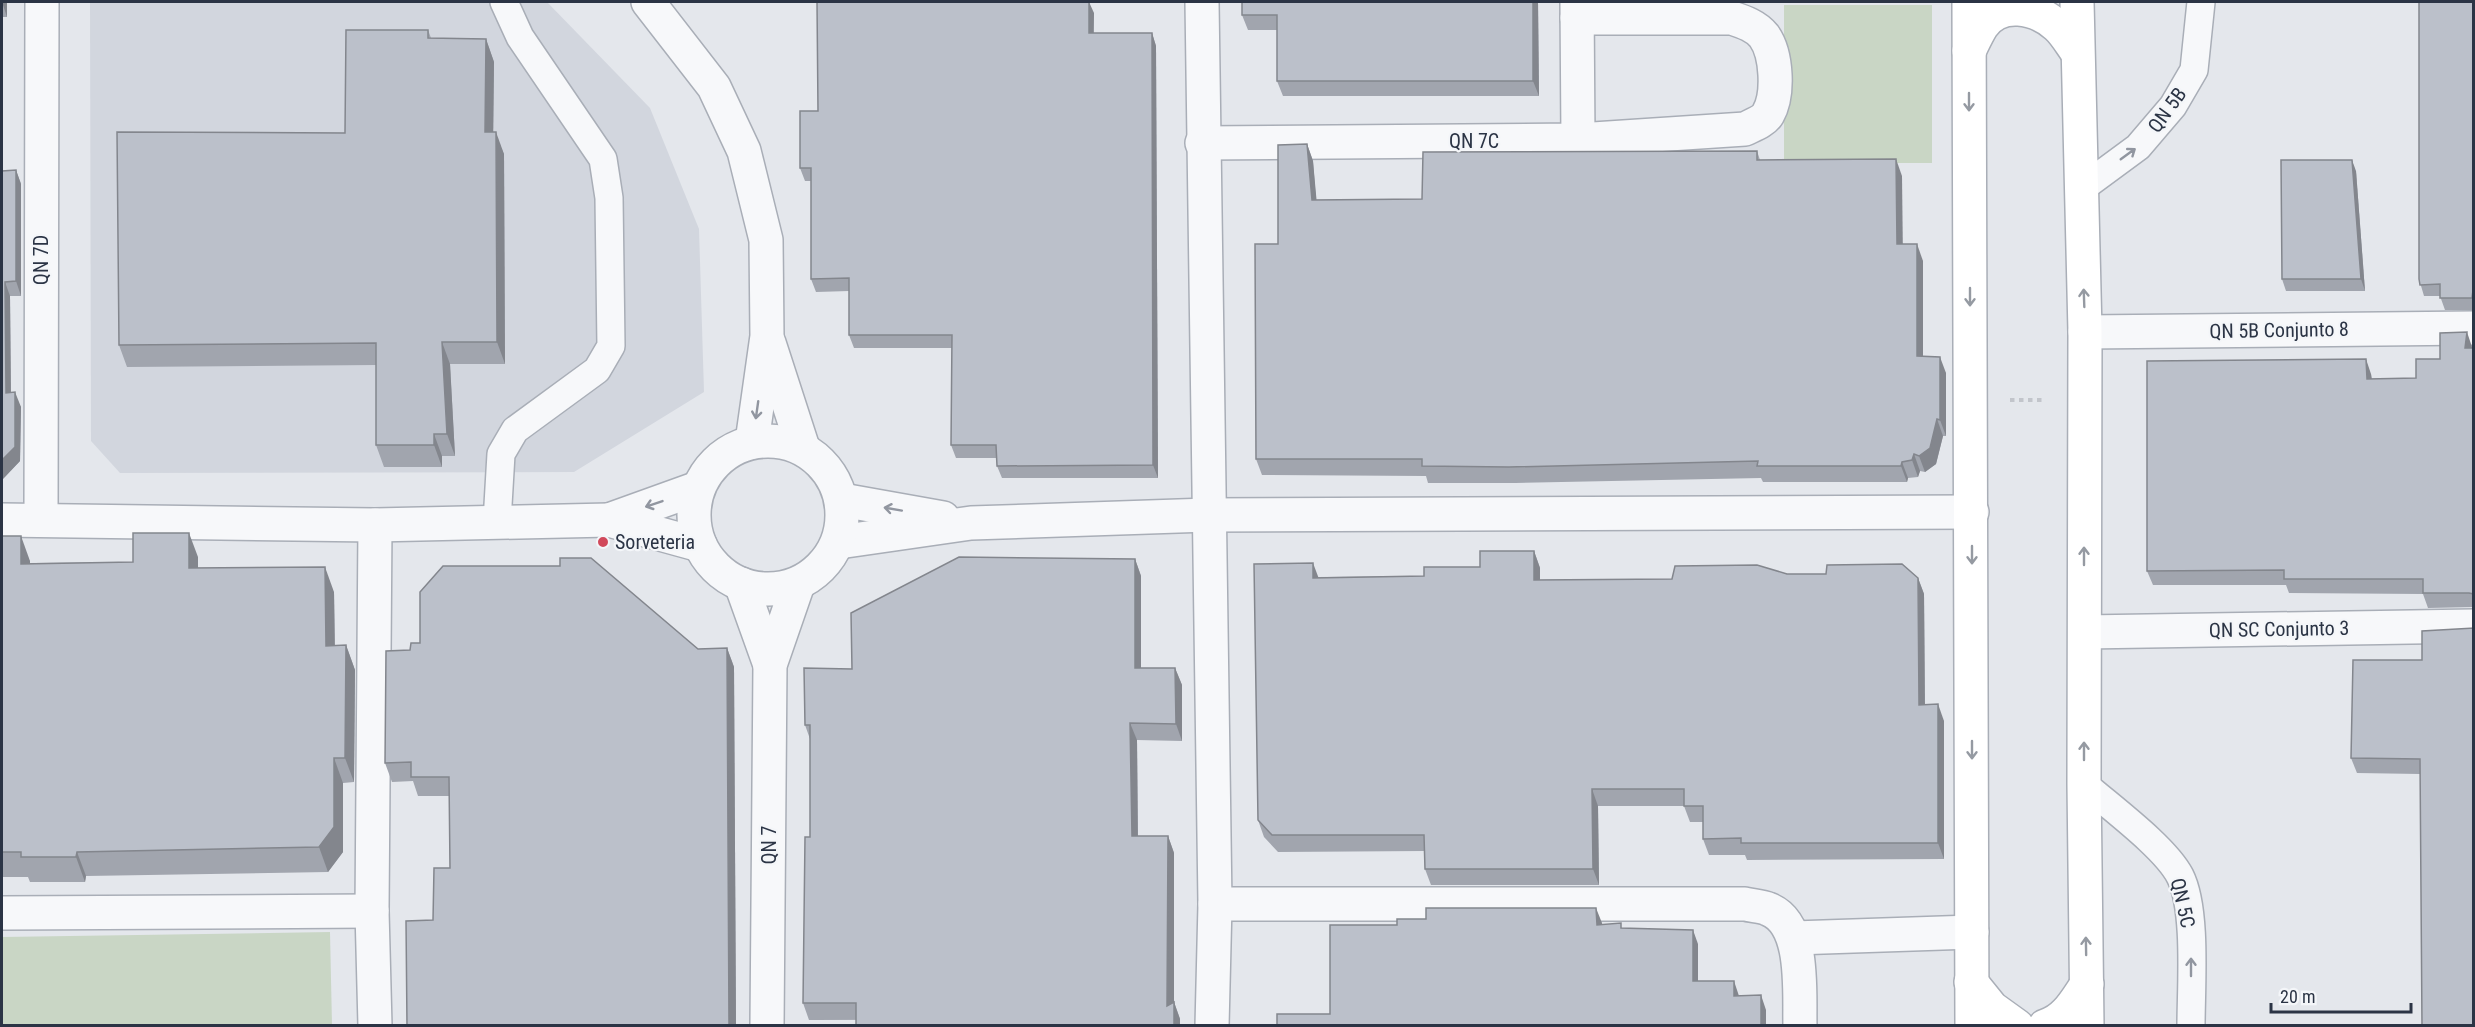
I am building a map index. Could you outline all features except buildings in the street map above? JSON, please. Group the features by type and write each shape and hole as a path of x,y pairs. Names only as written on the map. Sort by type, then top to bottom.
{"main road":[{"path":"1969,2 1972,1026"},
{"path":"2077,2 2085,332 2084,784 2087,1026"},
{"path":"1969,51 1982,25 1998,11 2016,8 2036,12 2057,26 2077,52"},
{"path":"1971,982 1992,1008 2017,1026"},
{"path":"2045,1026 2053,1023 2071,1008 2087,984"}],"street":[{"name":"QN 7D","path":"41,519 42,2"},
{"path":"648,2 714,87 744,151 766,240 767,336 752,442"},
{"path":"1202,2 1202,143 1215,904 1212,1026"},
{"path":"1577,10 1578,140"},
{"name":"QN 7C","path":"1202,143 1578,140 1745,129 1768,115 1774,96 1773,58 1764,36 1750,24 1732,18 1577,10"},
{"name":"QN 5B Conjunto 8","path":"2085,332 2474,328"},
{"path":"767,336 803,448"},
{"path":"778,440 803,448 828,469 842,500 839,542 823,566 798,584 779,589 741,584 717,569 700,545 694,516 698,488 719,458 735,448 752,442 778,440"},
{"path":"609,520 698,488"},
{"path":"842,500 971,523"},
{"path":"839,542 971,523 1208,515 1972,512"},
{"path":"2,520 375,525 609,520 700,545"},
{"path":"375,525 372,911 375,1026"},
{"name":"QN 7","path":"741,584 770,666"},
{"name":"QN 7","path":"767,1026 770,666 798,584"},
{"name":"QN SC Conjunto 3","path":"2085,632 2474,626"},
{"path":"1215,904 1745,904 1770,909 1785,921 1794,938 1798,958 1800,1026"},
{"path":"2,913 372,911"},
{"path":"1794,938 1972,932"}],"lane":[{"path":"497,522 501,454 515,430 597,370 611,346 609,198 603,159 520,37 504,2"},
{"name":"QN 5B","path":"2081,189 2138,147 2173,106 2194,70 2201,2"},
{"name":"QN 5C","path":"2084,784 2163,854 2180,876 2190,934 2191,1026"}],"path":[{"path":"1970,401 2084,399"}],"shaded area":[{"path":"90,2 547,2 650,108 699,229 704,392 574,472 120,473 91,441"}],"green space":[{"path":"1784,5 1932,5 1932,163 1784,163"},
{"path":"330,932 332,1025 2,1025 2,937"}],"place":[{"name":"Sorveteria","path":"603,542"}]}
